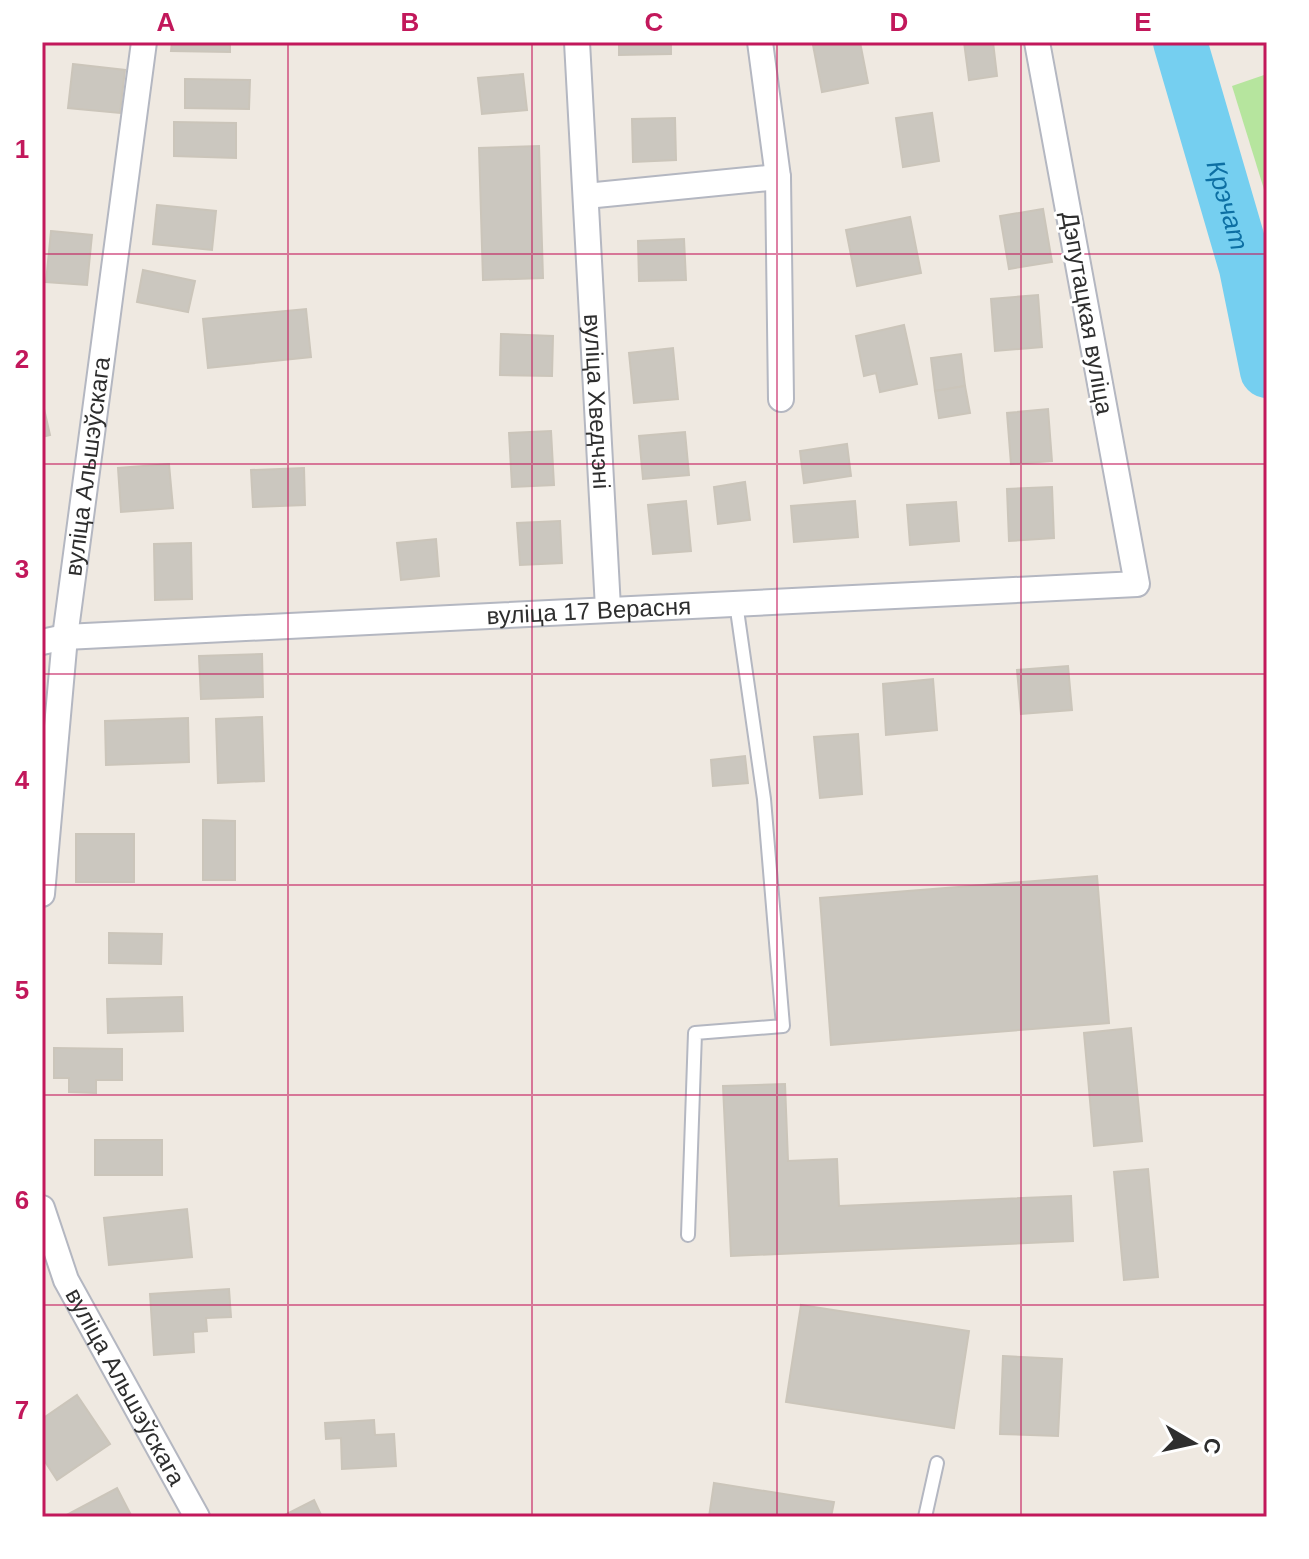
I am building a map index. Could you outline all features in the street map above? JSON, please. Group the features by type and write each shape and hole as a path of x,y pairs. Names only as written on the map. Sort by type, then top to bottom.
{"street":[{"name":"вуліца Альшэўскага","path":"42,894 54,640 144,42"},
{"name":"вуліца Хведчэні","path":"577,42 608,608"},
{"path":"760,42 778,177 781,399"},
{"name":"Дэпутацкая вуліца","path":"1037,42 1137,584"},
{"path":"586,196 778,177"},
{"name":"вуліца 17 Верасня","path":"54,640 608,608 1137,584"},
{"name":"вуліца Альшэўскага","path":"42,1208 66,1280 197,1517"}],"lane":[{"path":"688,1235 695,1033 783,1026 764,799 736,603"},
{"path":"925,1517 937,1463"}],"green space":[{"path":"1267,74 1267,199 1232,86"}],"building":[{"path":"172,42 230,42 230,52 171,51"},
{"path":"619,42 671,42 671,54 619,55"},
{"path":"860,42 868,83 822,92 813,45"},
{"path":"964,42 993,42 997,76 969,80"},
{"path":"73,64 125,70 120,113 68,108"},
{"path":"523,74 527,110 482,114 478,78"},
{"path":"185,79 250,80 249,109 185,108"},
{"path":"932,113 939,161 903,167 896,118"},
{"path":"675,118 676,160 633,162 632,119"},
{"path":"174,122 236,123 236,158 174,156"},
{"path":"539,146 543,278 483,280 479,148"},
{"path":"157,205 216,211 212,250 153,244"},
{"path":"1043,209 1052,262 1009,269 1000,216"},
{"path":"910,217 921,273 857,286 846,230"},
{"path":"51,231 92,235 87,285 46,282"},
{"path":"684,239 686,280 639,281 638,241"},
{"path":"143,270 195,281 188,312 137,302"},
{"path":"1038,295 1042,347 995,351 991,299"},
{"path":"306,309 311,357 208,368 203,319"},
{"path":"904,325 917,384 880,392 876,373 864,376 856,336"},
{"path":"501,334 553,336 552,376 500,375"},
{"path":"673,348 678,399 634,403 629,353"},
{"path":"961,354 965,386 935,391 931,358"},
{"path":"965,386 970,413 939,418 935,391"},
{"path":"42,400 50,435 42,437"},
{"path":"1048,409 1052,461 1011,464 1007,413"},
{"path":"551,431 554,485 512,487 509,433"},
{"path":"685,432 689,475 643,479 639,436"},
{"path":"847,444 851,476 804,483 800,451"},
{"path":"169,464 173,508 121,512 118,468"},
{"path":"304,468 305,505 253,507 251,470"},
{"path":"745,482 750,520 718,524 714,487"},
{"path":"1052,487 1054,538 1009,541 1007,489"},
{"path":"686,501 691,551 653,554 648,505"},
{"path":"855,501 858,537 794,542 791,506"},
{"path":"956,502 959,541 910,545 907,505"},
{"path":"560,521 562,563 520,565 517,523"},
{"path":"436,539 439,576 401,580 397,543"},
{"path":"191,543 192,599 155,600 154,544"},
{"path":"262,654 263,697 201,699 199,656"},
{"path":"1068,666 1072,710 1021,714 1017,670"},
{"path":"933,679 937,730 886,735 883,684"},
{"path":"262,717 264,781 218,783 216,719"},
{"path":"188,718 189,762 106,765 105,721"},
{"path":"858,734 862,794 820,798 814,737"},
{"path":"745,756 748,783 713,786 711,760"},
{"path":"203,820 235,821 235,880 203,880"},
{"path":"76,834 134,834 134,882 76,882"},
{"path":"1097,876 1109,1023 831,1045 820,898"},
{"path":"109,933 162,934 161,964 109,963"},
{"path":"182,997 183,1031 108,1033 107,999"},
{"path":"1131,1028 1142,1141 1094,1146 1084,1033"},
{"path":"54,1048 122,1049 122,1080 96,1080 96,1093 69,1092 69,1078 54,1078"},
{"path":"785,1084 788,1161 837,1159 839,1206 1071,1196 1073,1241 731,1256 723,1086"},
{"path":"95,1140 162,1140 162,1175 95,1175"},
{"path":"1148,1169 1158,1277 1124,1280 1114,1172"},
{"path":"187,1209 192,1257 109,1265 104,1218"},
{"path":"229,1289 231,1317 206,1318 207,1331 193,1332 194,1352 154,1355 150,1294"},
{"path":"801,1305 969,1331 954,1428 786,1402"},
{"path":"1003,1356 1062,1359 1058,1436 1000,1434"},
{"path":"77,1395 110,1444 57,1480 42,1457 42,1419"},
{"path":"374,1420 375,1435 394,1434 396,1466 342,1469 341,1438 326,1439 325,1423"},
{"path":"714,1483 834,1502 831,1517 709,1517"},
{"path":"117,1488 132,1517 63,1517"},
{"path":"314,1500 322,1517 281,1517"}],"waterway":[{"name":"Крэчат","path":"1180,42 1246,268 1267,371"}]}
